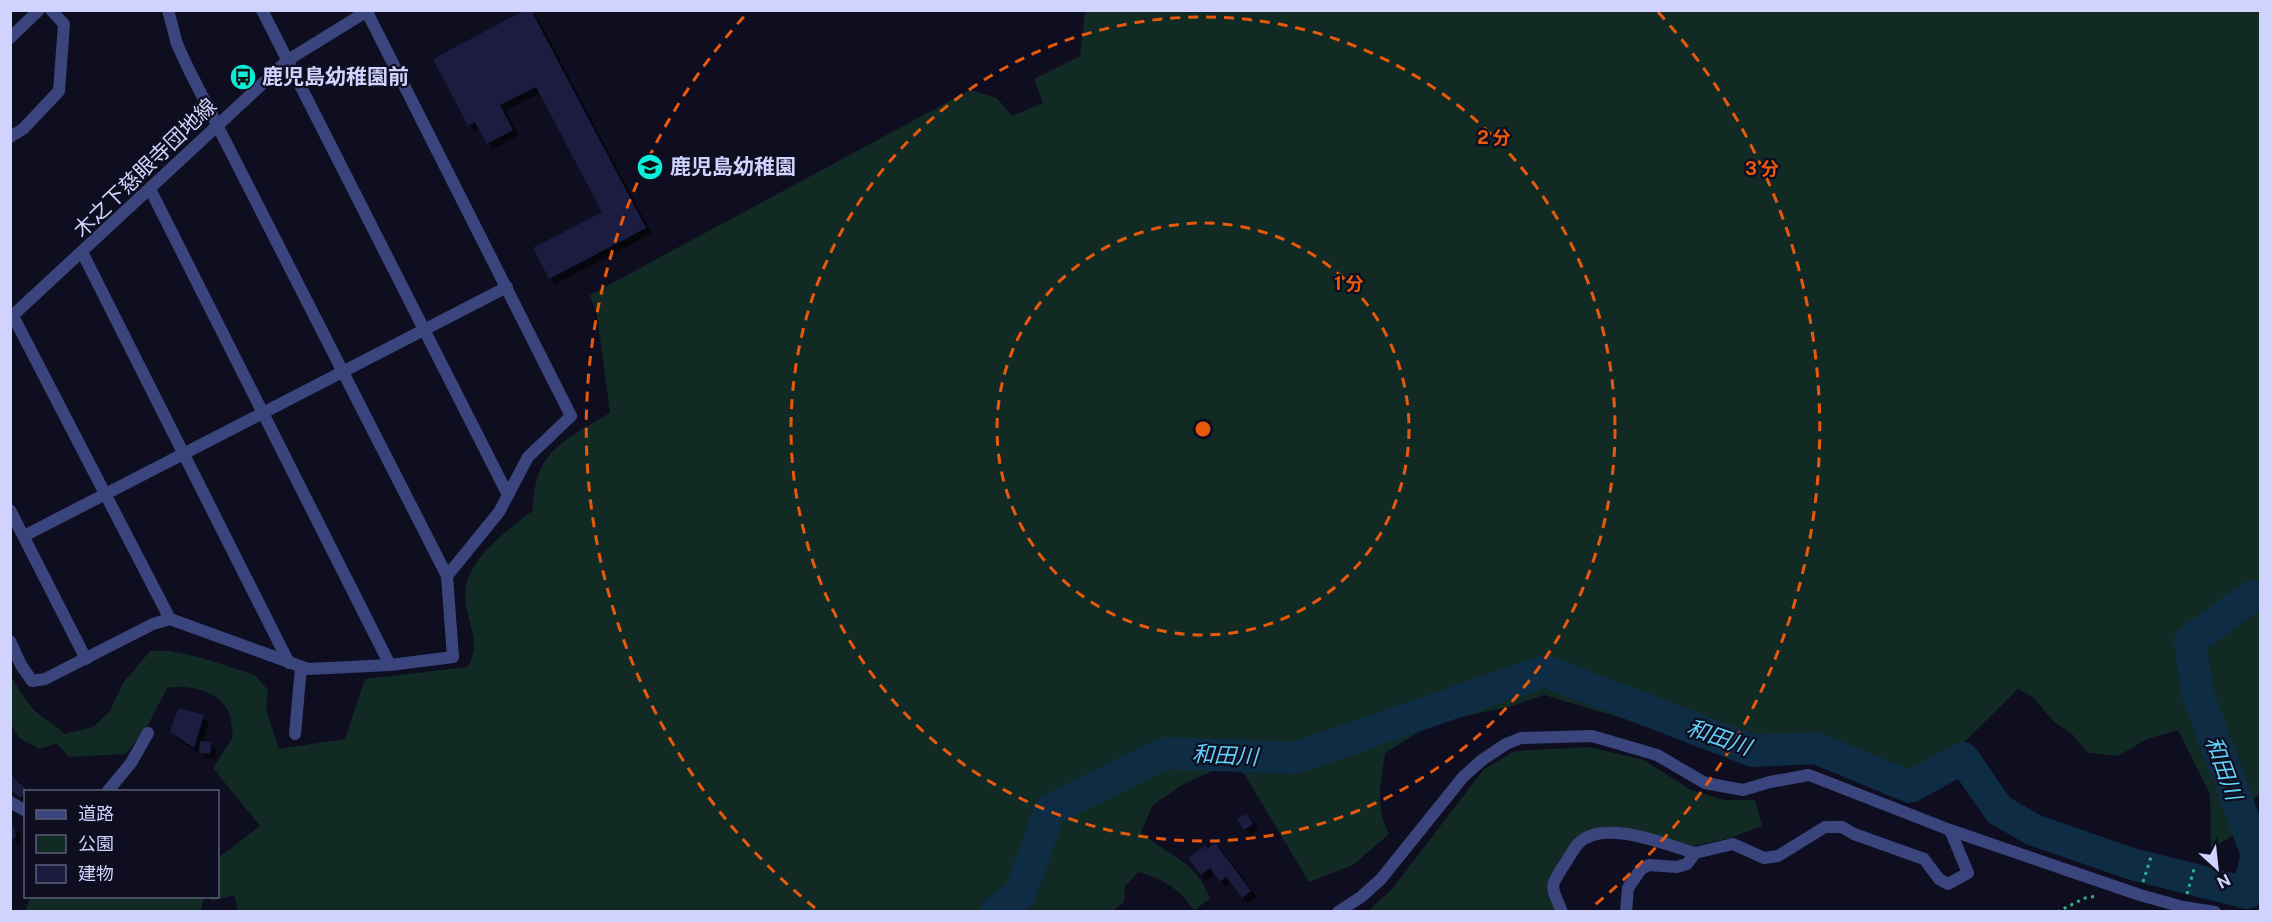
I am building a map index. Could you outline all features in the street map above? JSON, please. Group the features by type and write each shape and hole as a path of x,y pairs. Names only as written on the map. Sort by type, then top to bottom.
{"street":[{"path":"10,38 39,10"},
{"path":"10,137 23,129 59,91 64,24 51,10"},
{"path":"10,641 21,665 32,681 45,679 153,624 170,619 308,669 390,665 453,657 447,576 217,126 177,44 168,10"},
{"path":"262,10 426,329 508,495"},
{"path":"367,11 571,416 528,457 499,512 447,576"},
{"name":"木之下慈眼寺団地線","path":"12,317 83,254 288,60 367,11"},
{"path":"150,189 390,665"},
{"path":"83,254 295,665 295,735"},
{"path":"24,536 265,414 507,287"},
{"path":"12,317 170,619"},
{"path":"10,510 86,659"},
{"path":"109,790 131,763 148,734"},
{"path":"1338,912 1361,897 1381,879 1463,777 1482,760 1506,744 1521,738 1592,735 1657,755 1705,783 1743,790 1770,782 1809,775 1950,830 2139,895 2183,907 2215,912"},
{"path":"10,802 24,810"},
{"path":"1562,912 1552,891 1553,882 1579,843 1590,836 1614,833 1638,836 1695,853 1733,844 1764,858 1778,856 1825,827 1842,827 1854,834 1924,859 1939,879 1948,884 1968,873 1950,830"},
{"path":"1626,912 1628,888 1641,869 1649,866 1677,867 1687,864 1695,853"}],"path":[{"path":"2139,895 2151,857"},
{"path":"2183,907 2194,869"},
{"path":"2057,912 2085,898 2099,896 2109,883"}],"green space":[{"path":"1085,11 2260,11 2260,795 2250,801 2243,830 2211,848 2210,794 2178,730 2147,739 2118,756 2088,753 2072,734 2054,722 2033,697 2018,689 1953,753 1905,783 1846,772 1806,758 1734,759 1682,736 1544,695 1512,706 1433,723 1385,753 1380,804 1384,824 1389,834 1353,865 1309,882 1245,775 1229,763 1182,785 1153,805 1141,832 1181,860 1204,885 1210,899 1194,910 1170,885 1138,872 1125,886 1124,902 1111,912 238,911 234,895 211,901 212,898 219,898 219,857 260,826 213,768 233,737 228,712 216,697 191,688 167,688 146,729 125,754 69,757 56,743 40,749 19,738 11,724 10,674 34,710 64,734 93,727 110,711 123,683 150,651 170,651 199,657 255,675 268,690 266,710 279,749 345,739 365,679 468,667 474,647 474,638 465,595 467,581 473,569 490,546 533,510 539,473 555,449 579,431 610,413 597,315 590,295 970,90 997,98 1012,116 1043,103 1034,79 1080,56"},
{"path":"1589,747 1644,760 1691,790 1724,800 1755,800 1762,826 1730,838 1693,846 1626,828 1589,831 1549,881 1548,895 1556,905 1557,911 1367,912 1392,889 1484,769 1515,751"},
{"path":"30,898 204,898 201,911 25,911"}],"building":[{"path":"525,10 531,10 646,228 549,279 533,248 602,212 536,87 500,105 513,130 487,144 475,122 468,126 433,59"},
{"path":"178,708 204,715 194,748 170,732"},
{"path":"200,741 211,742 210,754 199,753"},
{"path":"10,774 27,790 24,790 20,798 10,789"},
{"path":"1246,814 1253,824 1244,830 1237,819"},
{"path":"14,826 16,837 10,838 10,827"},
{"path":"1215,843 1251,891 1242,898 1226,877 1220,882 1210,868 1201,875 1188,858 1205,846 1207,849"}],"waterway":[{"name":"和田川","path":"996,912 1020,894 1050,810 1165,753 1295,758 1545,671 1753,751 1816,748 1910,787 1963,758 1999,810 2034,830 2132,864 2247,893 2257,855 2197,692 2190,641 2252,596 2260,597"}],"place":[{"name":"鹿児島幼稚園前","path":"243,77"},
{"name":"鹿児島幼稚園","path":"650,167"}]}
